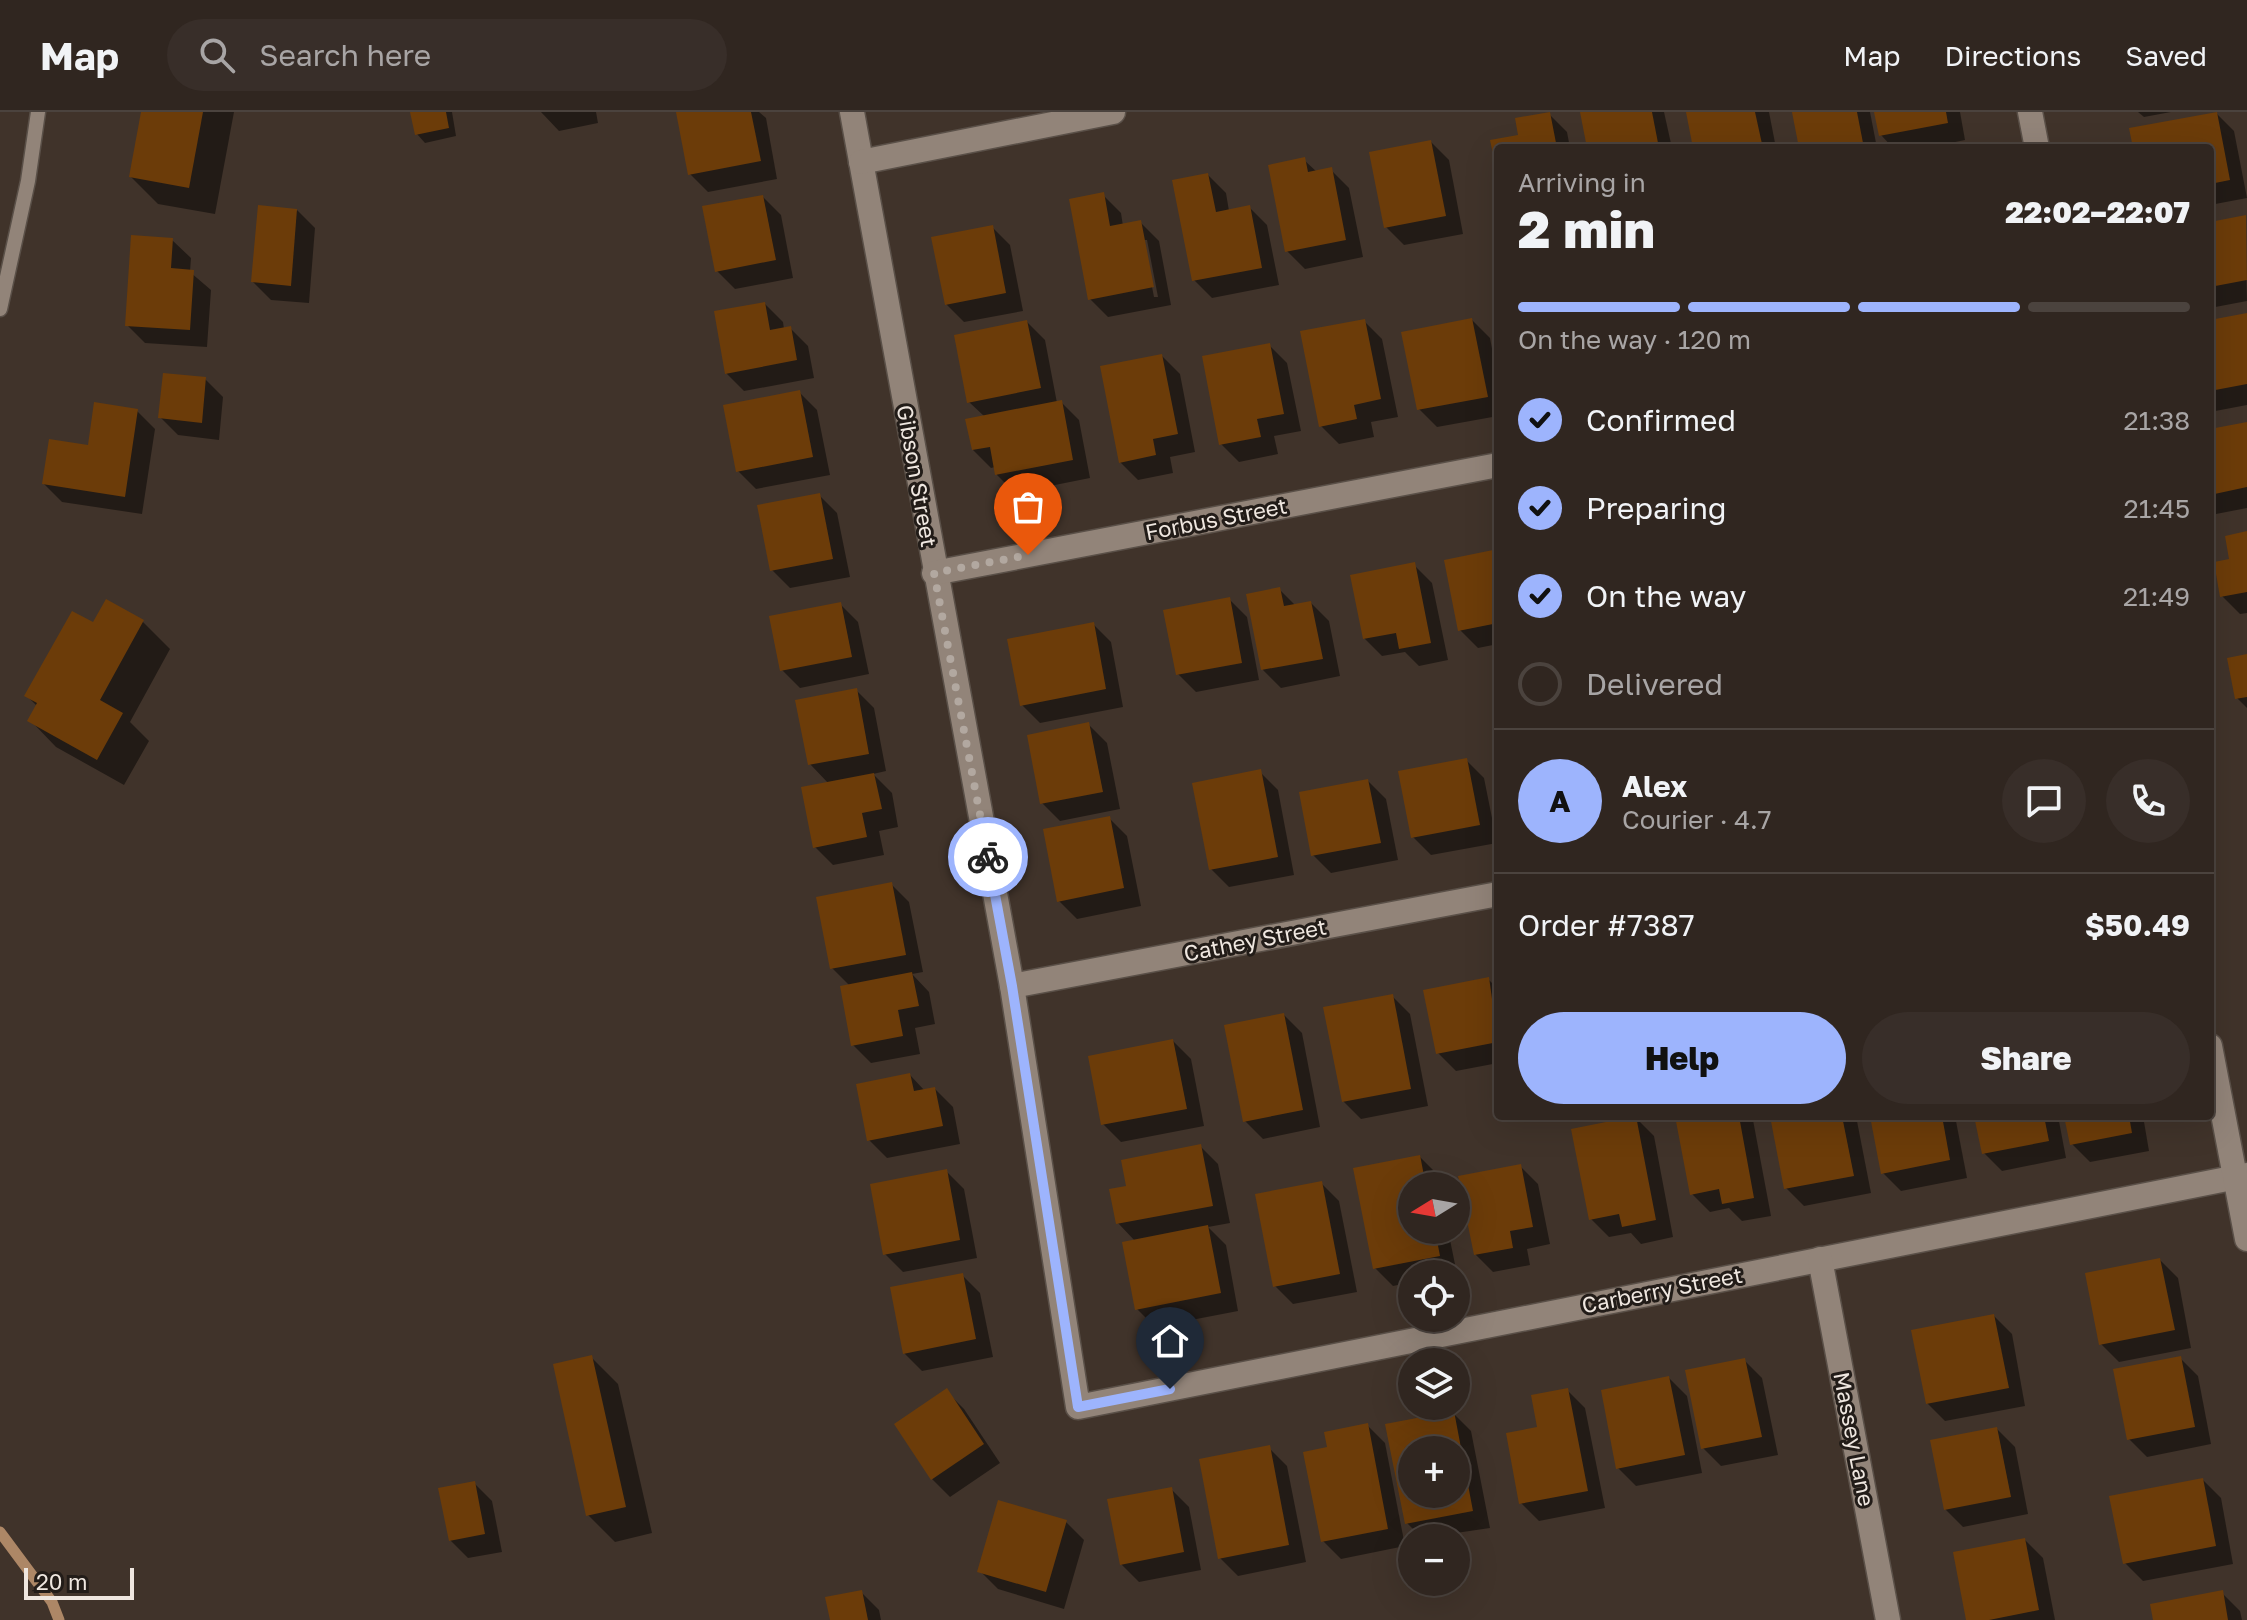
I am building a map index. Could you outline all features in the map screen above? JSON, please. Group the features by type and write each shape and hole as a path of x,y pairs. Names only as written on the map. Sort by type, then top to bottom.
{"street":[{"name":"Gibson Street","path":"852,112 1012,986 1078,1407"},
{"path":"861,162 1113,112"},
{"path":"2030,112 2036,144"},
{"name":"Forbus Street","path":"934,573 1494,466"},
{"name":"Cathey Street","path":"1012,986 1494,895"},
{"path":"2214,1063 2241,1176 2247,1239"},
{"name":"Carberry Street","path":"1078,1407 2241,1176"},
{"name":"Massey Lane","path":"1820,1259 1888,1620"}],"lane":[{"path":"0,309 28,181 38,112"}],"building":[{"path":"141,112 203,112 189,188 129,177"},
{"path":"410,112 446,112 449,128 415,135"},
{"path":"676,112 751,112 761,161 688,175"},
{"path":"1550,112 1556,144 1494,144 1494,159 1490,140 1518,135 1515,118"},
{"path":"1580,112 1652,112 1658,144 1586,144"},
{"path":"1686,112 1755,112 1762,144 1692,144"},
{"path":"1792,112 1857,112 1863,144 1798,144"},
{"path":"1874,112 1946,112 1948,123 1879,136"},
{"path":"2217,112 2230,180 2214,183 2214,144 2132,144 2129,128"},
{"path":"1431,140 1446,216 1384,228 1369,152"},
{"path":"1305,157 1308,172 1332,167 1346,240 1285,252 1268,165"},
{"path":"1208,173 1216,212 1250,205 1262,268 1192,281 1172,180"},
{"path":"1104,192 1110,226 1141,220 1154,287 1088,300 1069,199"},
{"path":"763,195 776,260 715,272 702,206"},
{"path":"258,205 297,209 291,286 251,282"},
{"path":"2246,215 2247,280 2214,286 2214,221"},
{"path":"993,225 1006,293 945,305 931,237"},
{"path":"131,235 173,238 171,268 194,270 190,330 125,326"},
{"path":"765,302 770,330 791,326 797,360 725,374 714,311"},
{"path":"2247,313 2247,384 2214,390 2214,319"},
{"path":"1472,318 1488,397 1417,410 1401,332"},
{"path":"1365,319 1381,399 1354,405 1357,419 1319,427 1300,331"},
{"path":"1027,320 1041,388 967,403 954,335"},
{"path":"1270,343 1284,414 1257,419 1261,437 1219,445 1202,356"},
{"path":"1162,354 1178,434 1153,439 1156,455 1119,463 1100,366"},
{"path":"163,373 206,377 202,423 158,418"},
{"path":"800,390 813,457 736,472 723,405"},
{"path":"1062,400 1073,460 995,475 990,447 972,450 965,419"},
{"path":"94,402 138,409 125,497 42,484 49,439 88,445"},
{"path":"2247,422 2247,487 2214,494 2214,428"},
{"path":"820,493 833,559 770,571 757,505"},
{"path":"2247,531 2247,592 2220,597 2214,562 2229,559 2225,536"},
{"path":"1494,550 1494,624 1458,631 1444,560"},
{"path":"1415,562 1431,643 1399,649 1396,633 1363,639 1350,575"},
{"path":"1280,587 1284,606 1311,601 1323,659 1261,670 1246,594"},
{"path":"1230,597 1242,663 1176,675 1163,610"},
{"path":"106,599 144,620 100,700 123,713 97,760 27,721 37,703 24,696 72,611 93,622"},
{"path":"841,602 852,657 780,671 769,616"},
{"path":"1094,622 1106,689 1020,706 1007,639"},
{"path":"2247,654 2247,697 2235,699 2227,658"},
{"path":"857,688 869,754 808,765 795,700"},
{"path":"1089,722 1103,792 1040,804 1027,735"},
{"path":"1467,758 1480,825 1411,838 1398,771"},
{"path":"1261,769 1278,857 1209,870 1192,783"},
{"path":"874,773 882,809 862,813 867,837 813,848 801,787"},
{"path":"1368,779 1381,843 1311,856 1299,792"},
{"path":"1110,816 1124,888 1057,902 1043,829"},
{"path":"892,882 906,955 830,969 816,897"},
{"path":"912,972 919,1006 898,1010 903,1036 851,1046 840,986"},
{"path":"1489,977 1494,1043 1436,1054 1423,990"},
{"path":"1393,994 1411,1089 1342,1102 1323,1007"},
{"path":"1284,1013 1303,1110 1243,1122 1224,1025"},
{"path":"1173,1039 1187,1109 1101,1125 1088,1056"},
{"path":"910,1073 914,1091 935,1087 943,1126 867,1141 856,1084"},
{"path":"1616,1120 1637,1120 1656,1220 1622,1227 1619,1214 1589,1220 1571,1129"},
{"path":"1676,1120 1740,1120 1754,1198 1722,1204 1719,1189 1690,1195"},
{"path":"1771,1120 1843,1120 1854,1176 1784,1189"},
{"path":"1871,1120 1943,1120 1950,1160 1881,1174"},
{"path":"1975,1120 2045,1120 2049,1141 1982,1154"},
{"path":"2065,1120 2130,1120 2132,1133 2070,1145"},
{"path":"1201,1144 1213,1206 1116,1224 1109,1189 1126,1186 1121,1160"},
{"path":"1420,1155 1423,1172 1398,1172 1398,1244 1438,1244 1440,1256 1398,1260 1398,1264 1373,1269 1353,1168"},
{"path":"1521,1164 1533,1227 1510,1231 1513,1248 1474,1255 1470,1235 1470,1174"},
{"path":"947,1169 960,1240 883,1255 870,1184"},
{"path":"1322,1181 1340,1274 1273,1287 1255,1194"},
{"path":"1208,1225 1221,1293 1135,1310 1122,1242"},
{"path":"2160,1258 2175,1330 2099,1345 2085,1273"},
{"path":"963,1273 976,1339 903,1354 890,1287"},
{"path":"1994,1314 2009,1388 1926,1404 1911,1330"},
{"path":"592,1355 626,1507 586,1516 553,1364"},
{"path":"2181,1356 2195,1427 2127,1440 2113,1369"},
{"path":"1745,1358 1762,1437 1701,1449 1685,1370"},
{"path":"1669,1376 1685,1455 1616,1469 1601,1390"},
{"path":"947,1388 984,1444 931,1480 894,1424"},
{"path":"1568,1388 1588,1491 1519,1504 1506,1433 1537,1427 1531,1395"},
{"path":"1406,1420 1456,1420 1459,1436 1398,1436 1398,1489 1385,1424"},
{"path":"1368,1423 1388,1529 1321,1542 1303,1452 1327,1447 1324,1432"},
{"path":"1997,1427 2011,1497 1944,1510 1930,1440"},
{"path":"1270,1445 1289,1545 1218,1559 1199,1459"},
{"path":"2203,1478 2216,1546 2123,1564 2109,1496"},
{"path":"475,1481 485,1534 449,1541 438,1488"},
{"path":"1172,1487 1184,1552 1120,1565 1107,1499"},
{"path":"1470,1495 1473,1511 1405,1524 1402,1508 1470,1508"},
{"path":"998,1500 1067,1520 1046,1592 977,1572"},
{"path":"2025,1538 2039,1610 1989,1620 1966,1620 1953,1552"},
{"path":"862,1590 868,1620 830,1620 825,1597"},
{"path":"2223,1590 2228,1620 2153,1620 2150,1604"}],"waterway":[{"path":"0,1532 52,1602 59,1620"}],"way so far":[{"path":"988,857 934,573 1028,555"}],"route":[{"path":"988,857 1012,986 1078,1407 1170,1389"}]}
